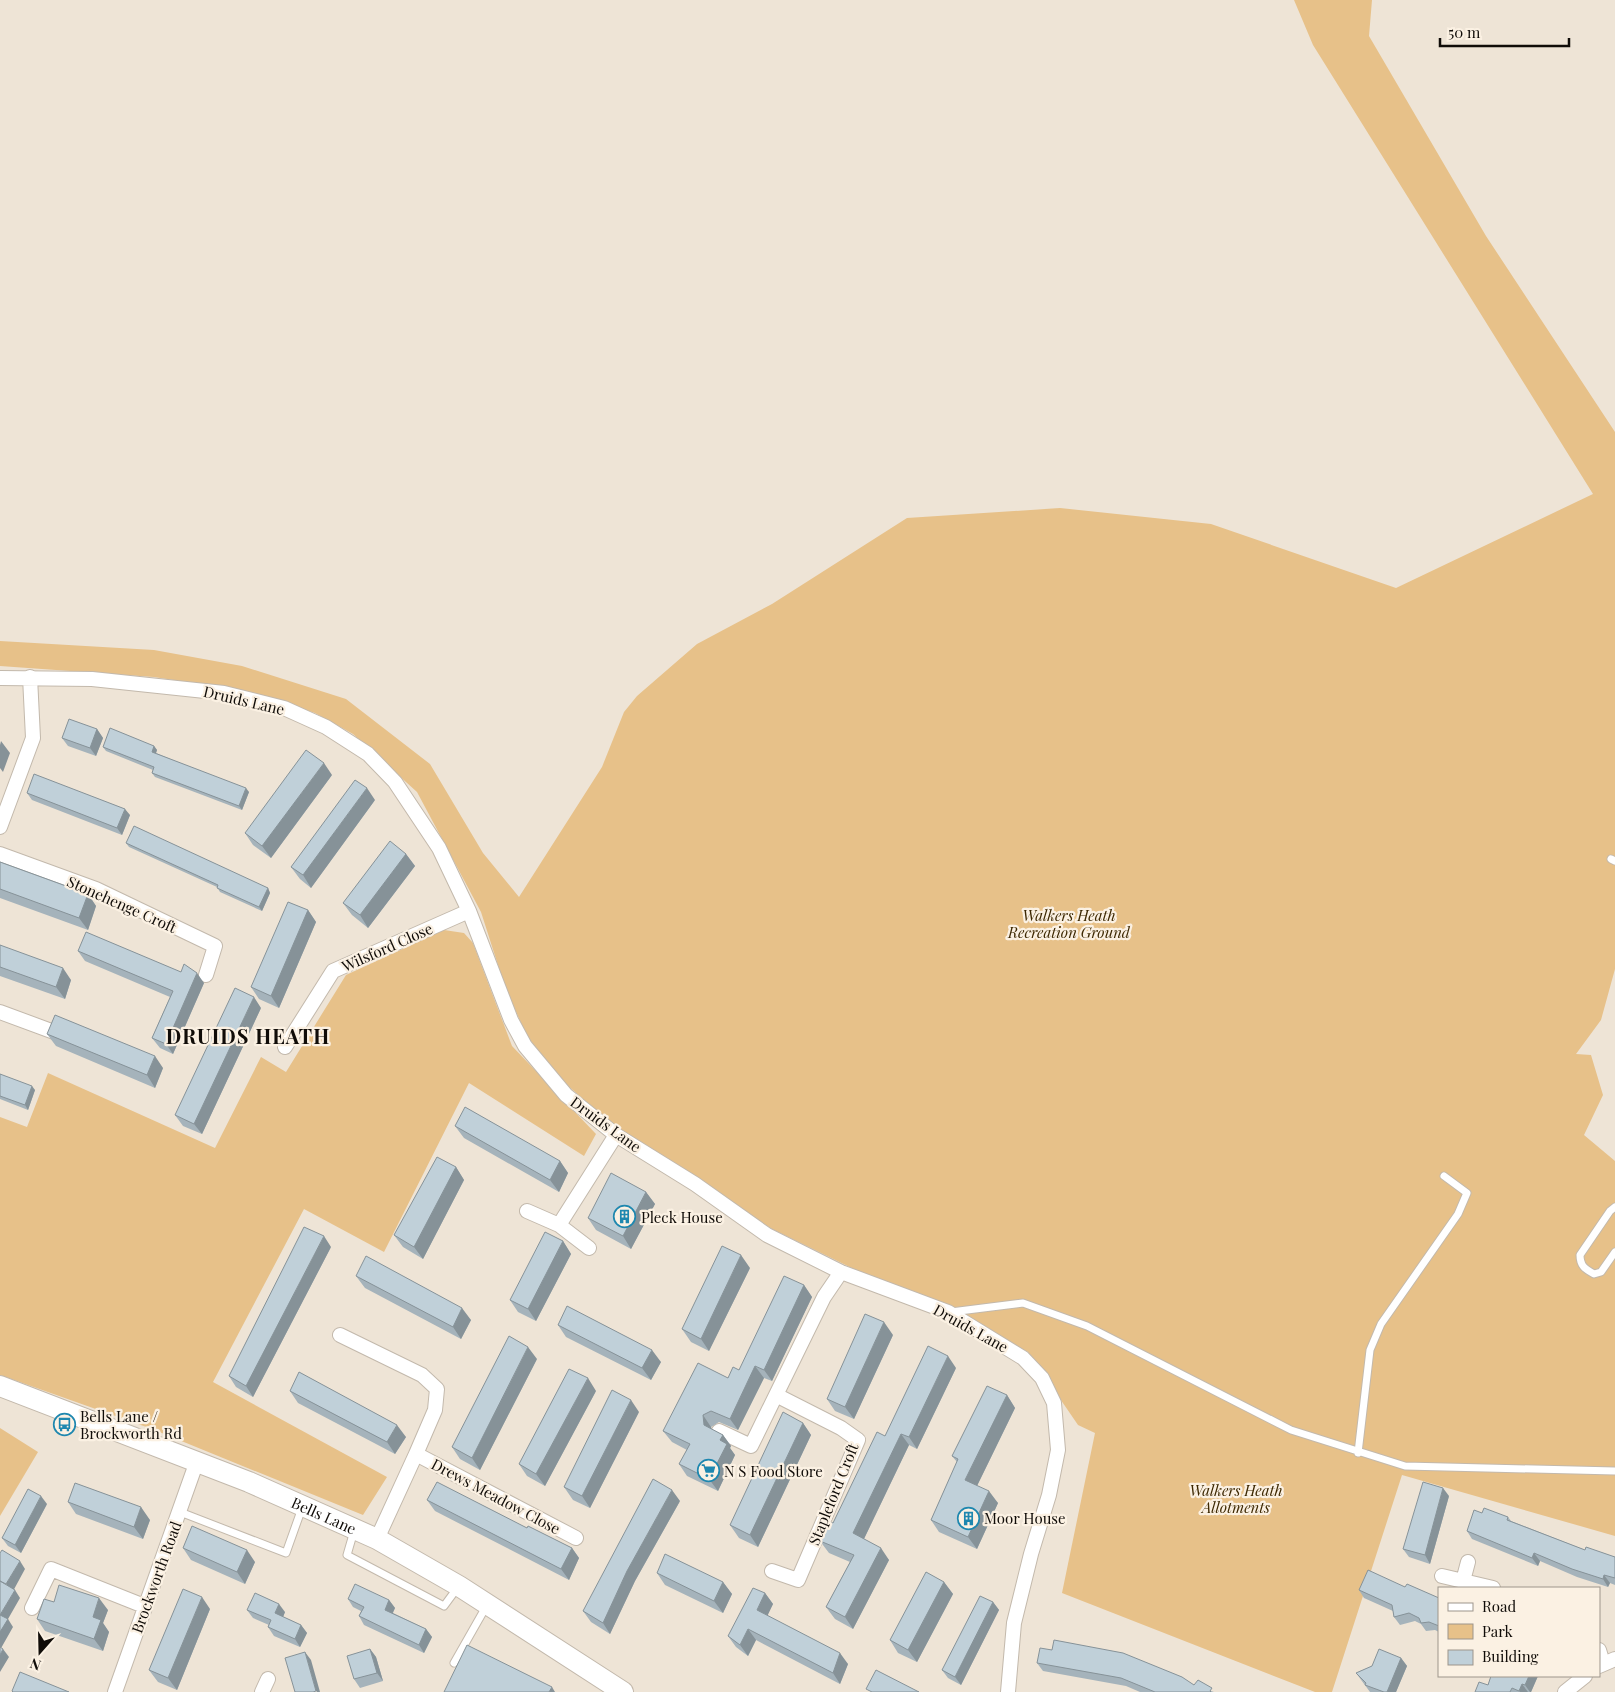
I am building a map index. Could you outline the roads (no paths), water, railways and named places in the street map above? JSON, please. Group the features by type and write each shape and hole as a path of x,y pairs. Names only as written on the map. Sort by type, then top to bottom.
{"street":[{"name":"Druids Lane","path":"0,678 30,677 130,682 224,693 284,708 326,727 368,754 395,782 439,848 469,911 511,1020 525,1046 566,1095 616,1135 694,1184 767,1235 841,1272 948,1312 1024,1358 1042,1378 1054,1403 1058,1450 1049,1496 1030,1554 1014,1623 1008,1692"},
{"path":"0,827 33,738 30,677"},
{"name":"Stonehenge Croft","path":"0,854 96,889 215,946 206,975"},
{"name":"Wilsford Close","path":"285,1048 333,971 469,911"},
{"path":"0,1012 54,1032"},
{"path":"559,1226 616,1135"},
{"path":"528,1211 559,1226 589,1248"},
{"path":"719,1431 751,1446 824,1297 841,1272"},
{"name":"Drews Meadow Close","path":"340,1334 422,1375 437,1389 435,1410 377,1539"},
{"name":"Bells Lane","path":"0,1386 197,1461 355,1528 459,1586 623,1692"},
{"name":"Stapleford Croft","path":"772,1571 798,1580 858,1440 841,1428 776,1395"},
{"name":"Drews Meadow Close","path":"416,1454 576,1538"},
{"name":"Brockworth Road","path":"116,1692 144,1606 180,1512 197,1461"},
{"path":"1463,1581 1468,1562"},
{"path":"32,1608 51,1569 144,1606"},
{"path":"1442,1576 1489,1587"},
{"path":"1565,1692 1584,1677"},
{"path":"262,1692 268,1679"}],"lane":[{"path":"1358,1453 1370,1350 1381,1324 1458,1214 1467,1193 1444,1176"},
{"path":"1615,1207 1610,1211 1580,1255 1580,1260 1582,1265 1594,1274 1600,1272 1615,1252"},
{"path":"948,1312 1023,1303 1087,1326 1291,1430 1358,1453 1405,1466 1615,1471"},
{"path":"180,1512 286,1553 303,1505"},
{"path":"355,1528 346,1555 444,1606 459,1586"},
{"path":"454,1663 487,1604"}],"place":[{"name":"Pleck House","path":"625,1217"},
{"name":"Bells Lane / Brockworth Rd","path":"64,1425"},
{"name":"N S Food Store","path":"708,1471"},
{"name":"Moor House","path":"968,1518"}],"district":[{"name":"DRUIDS HEATH","path":"248,1035"}],"park label":[{"name":"Walkers Heath Recreation Ground","path":"1069,924"},
{"name":"Walkers Heath Allotments","path":"1236,1498"}]}
